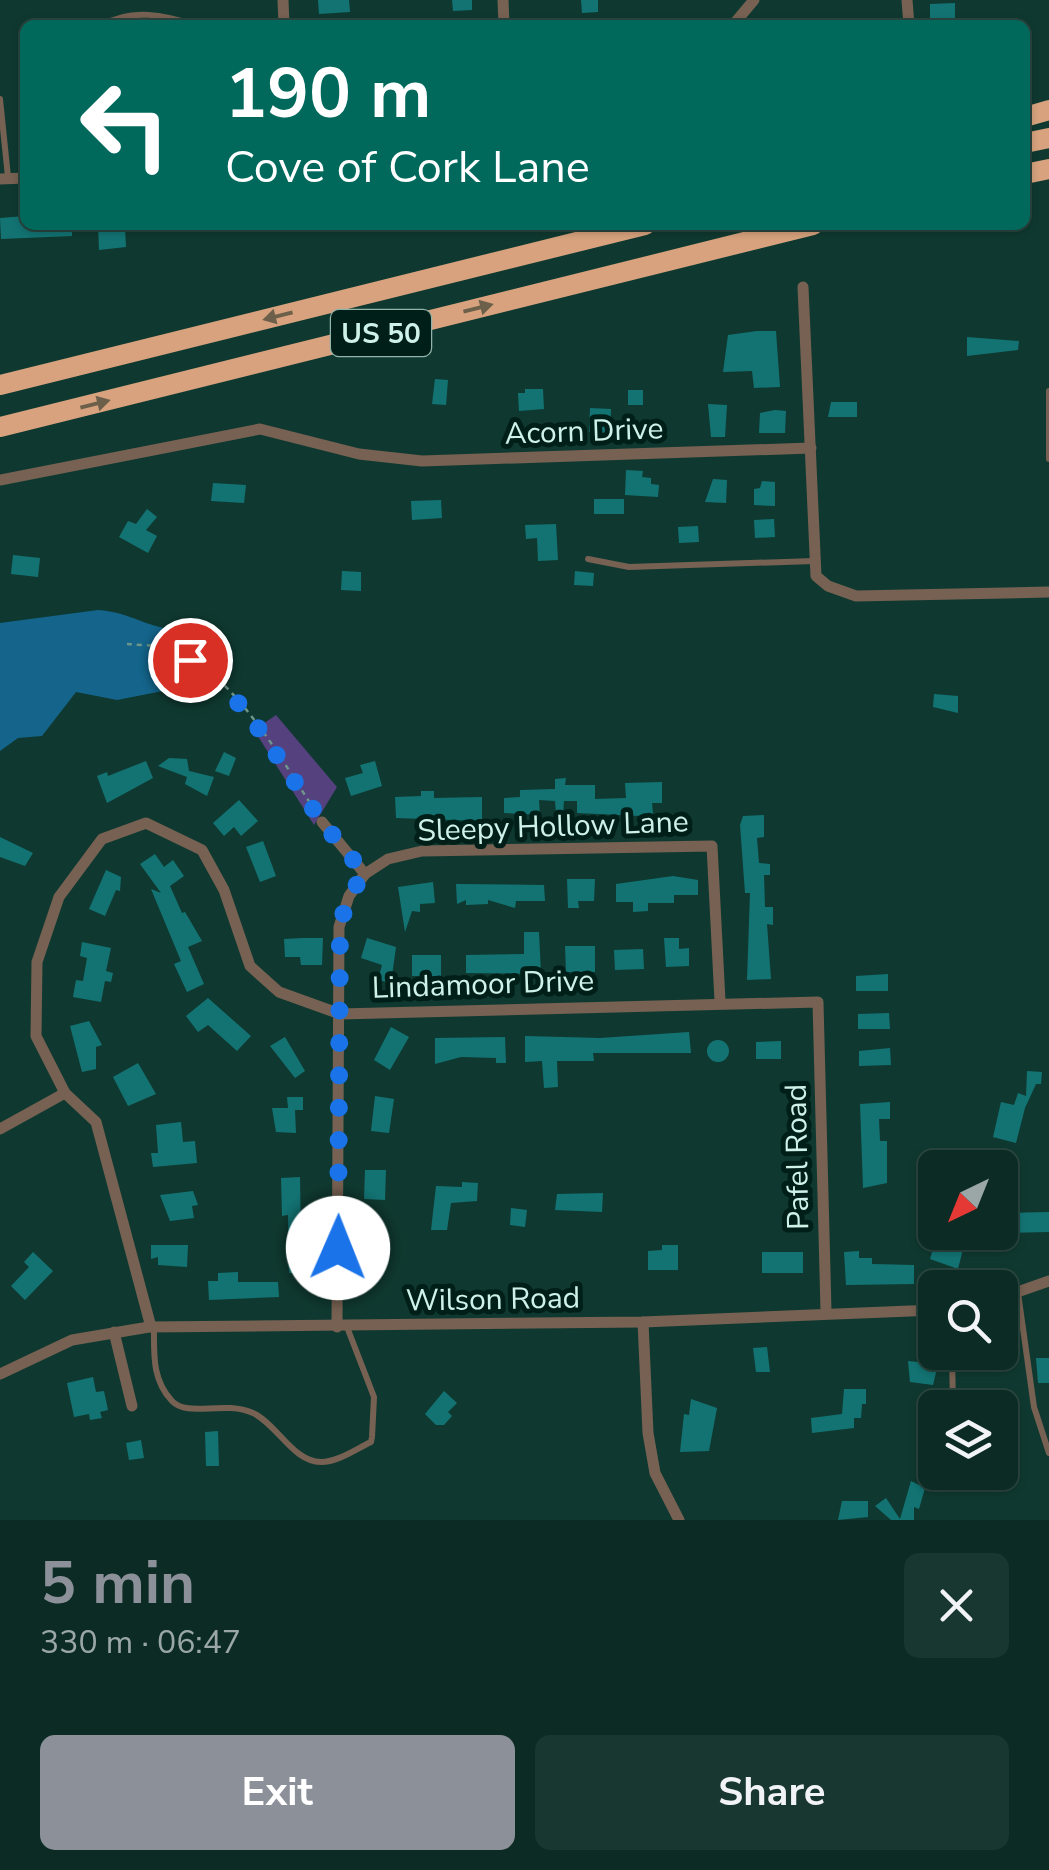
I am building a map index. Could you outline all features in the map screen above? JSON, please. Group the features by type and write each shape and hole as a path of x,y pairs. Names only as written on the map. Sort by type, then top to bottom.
{"highway":[{"name":"US 50","path":"0,385 624,230"},
{"name":"US 50","path":"0,426 793,230"},
{"path":"762,238 803,230"}],"street":[{"path":"803,287 816,576 828,586 856,596 1049,592"},
{"name":"Acorn Drive","path":"0,480 260,429 359,454 422,461 811,448"},
{"path":"322,822 365,874 348,896 340,927 342,1327"},
{"name":"Lindamoor Drive","path":"152,1327 96,1122 66,1093 36,1036 37,962 60,897 102,839 146,823 202,850 224,890 250,966 279,992 340,1014 720,1001 818,1002"},
{"name":"Sleepy Hollow Lane","path":"365,874 388,859 422,851 712,846 720,1001"},
{"name":"Pafel Road","path":"818,1002 826,1311"},
{"path":"0,1129 66,1093"},
{"path":"1018,1293 1049,1282"},
{"name":"Wilson Road","path":"0,1374 72,1340 152,1327 643,1322 826,1311 918,1310"},
{"path":"643,1322 648,1433 655,1473 679,1520"},
{"path":"114,1332 132,1406"}],"lane":[{"path":"111,20 148,14 174,20"},
{"path":"0,100 4,179"},
{"path":"1049,391 1049,459"},
{"path":"588,559 629,567 814,561"},
{"path":"1018,1293 1034,1407 1049,1453"},
{"path":"152,1327 156,1375 175,1404 187,1410 229,1404 242,1408 272,1425 298,1452 317,1462 333,1460 371,1442 372,1437 374,1397 342,1327"}],"path":[{"path":"127,644 178,654 230,694 256,723 322,822"}],"shaded area":[{"path":"276,715 337,787 314,825 254,730"}],"water":[{"path":"98,610 177,629 181,635 170,656 176,678 168,690 117,700 76,692 42,736 18,738 0,751 0,623"}],"building":[{"path":"318,0 349,0 350,12 319,14"},
{"path":"452,0 472,0 472,10 453,11"},
{"path":"581,0 598,0 598,12 582,13"},
{"path":"955,3 955,20 930,19 930,4"},
{"path":"20,216 20,230 72,230 72,236 1,239 0,218"},
{"path":"98,230 125,230 126,247 99,250"},
{"path":"776,331 780,387 754,388 752,371 723,372 728,335"},
{"path":"967,337 1019,341 1018,350 967,356"},
{"path":"435,379 448,380 446,405 432,404"},
{"path":"525,389 543,389 544,409 519,411 518,393 525,393"},
{"path":"628,390 643,390 643,405 628,405"},
{"path":"831,402 857,402 857,417 828,417"},
{"path":"708,404 727,405 725,437 711,437"},
{"path":"590,408 611,409 610,433 589,432"},
{"path":"786,411 785,433 759,433 760,413"},
{"path":"626,470 643,471 642,477 659,485 658,497 625,495"},
{"path":"713,479 727,480 726,503 705,502"},
{"path":"762,481 775,482 775,506 754,505 754,489 760,488"},
{"path":"213,483 246,485 244,503 211,501"},
{"path":"594,499 624,499 624,514 594,514"},
{"path":"441,500 442,518 412,520 411,501"},
{"path":"147,509 157,517 146,530 157,536 148,553 119,537 128,521 136,524"},
{"path":"774,519 775,537 755,538 754,520"},
{"path":"556,524 558,560 538,561 537,538 526,539 525,525"},
{"path":"698,526 699,542 679,543 678,527"},
{"path":"13,555 40,558 38,577 11,574"},
{"path":"342,571 361,572 361,591 341,590"},
{"path":"575,571 594,573 593,586 574,585"},
{"path":"934,694 958,696 958,713 933,707"},
{"path":"224,752 236,758 229,776 215,771"},
{"path":"169,758 187,759 189,771 214,777 207,796 185,784 187,777 158,766"},
{"path":"146,761 153,778 107,803 97,776 107,772 108,776"},
{"path":"375,761 382,786 351,796 345,778 363,773 360,765"},
{"path":"566,778 565,785 595,785 595,799 626,798 625,783 662,782 662,803 652,803 653,814 641,816 577,813 577,801 564,801 563,813 556,813 555,801 539,800 540,815 504,813 504,798 520,797 520,790 555,789 555,779"},
{"path":"421,791 434,791 434,798 482,797 482,821 396,818 395,797 421,796"},
{"path":"239,800 258,821 241,836 234,827 224,836 213,823"},
{"path":"764,815 764,837 757,838 759,863 770,864 770,875 764,875 765,907 773,907 773,925 767,924 771,979 747,980 750,893 745,893 740,825 743,816"},
{"path":"0,837 33,853 25,866 0,857"},
{"path":"263,841 276,876 260,882 246,847"},
{"path":"155,854 164,867 173,860 184,876 170,886 182,913 185,912 202,941 188,947 204,984 187,992 174,964 181,961 151,889 161,893 140,864"},
{"path":"106,870 121,877 120,891 116,890 105,916 89,909"},
{"path":"673,876 698,880 698,895 674,895 674,903 648,903 648,911 633,912 633,902 616,902 616,884"},
{"path":"567,879 595,879 594,901 578,901 579,908 568,908"},
{"path":"433,882 435,903 420,904 420,912 412,911 405,932 398,887"},
{"path":"456,884 544,885 545,901 516,901 515,908 488,900 488,904 466,905 466,900 457,904"},
{"path":"524,932 539,932 541,974 466,973 466,955 524,954"},
{"path":"323,938 322,965 301,965 300,957 285,957 284,939"},
{"path":"367,938 396,947 391,983 378,980 382,965 361,958"},
{"path":"664,938 679,938 679,949 689,948 689,966 666,967"},
{"path":"82,942 111,948 106,971 113,973 111,982 105,981 101,1002 73,997 76,980 83,981 87,958 80,956"},
{"path":"565,946 595,946 595,972 566,972"},
{"path":"643,949 644,969 615,970 614,950"},
{"path":"412,955 441,955 441,976 412,976"},
{"path":"888,974 888,991 856,991 856,976"},
{"path":"208,998 251,1036 237,1051 208,1025 198,1032 186,1016"},
{"path":"889,1013 890,1029 858,1029 858,1014"},
{"path":"89,1021 102,1045 96,1047 96,1069 82,1072 70,1026"},
{"path":"391,1027 409,1037 390,1070 374,1060"},
{"path":"689,1032 691,1053 593,1053 594,1061 557,1061 558,1087 544,1088 542,1061 525,1062 525,1036 600,1038"},
{"path":"285,1037 305,1071 295,1078 270,1046"},
{"path":"505,1037 506,1063 496,1063 496,1058 461,1057 435,1064 435,1038"},
{"path":"718,1040 726,1043 726,1059 718,1062 710,1059 707,1051 710,1043"},
{"path":"781,1041 781,1059 756,1059 756,1042"},
{"path":"890,1048 891,1065 859,1066 859,1051"},
{"path":"138,1063 156,1094 128,1106 113,1077"},
{"path":"1027,1071 1042,1072 1041,1084 1036,1084 1025,1108 1016,1143 993,1137 1001,1102 1014,1105 1018,1093 1026,1096"},
{"path":"375,1096 394,1099 389,1133 371,1131"},
{"path":"287,1097 303,1097 303,1110 295,1110 296,1133 276,1132 272,1108 288,1108"},
{"path":"890,1102 890,1119 879,1119 880,1141 887,1141 887,1183 863,1188 860,1104"},
{"path":"181,1122 183,1142 195,1141 197,1163 153,1167 151,1153 158,1153 156,1125"},
{"path":"365,1170 386,1170 385,1200 364,1199"},
{"path":"300,1177 301,1235 316,1234 316,1250 311,1250 311,1272 289,1273 288,1215 282,1216 281,1178"},
{"path":"462,1182 478,1183 477,1201 451,1203 447,1230 431,1230 436,1186 462,1187"},
{"path":"193,1191 198,1205 192,1206 194,1218 170,1221 160,1195"},
{"path":"603,1193 602,1212 555,1210 557,1194"},
{"path":"511,1208 527,1210 525,1227 510,1225"},
{"path":"1049,1212 1049,1232 1018,1233 1018,1213"},
{"path":"151,1245 188,1245 187,1267 158,1265 158,1257 151,1259"},
{"path":"377,1245 386,1248 386,1266 377,1269 368,1266 365,1257 368,1248"},
{"path":"662,1245 678,1245 678,1270 648,1270 648,1251 662,1250"},
{"path":"933,1250 963,1250 958,1269 930,1259"},
{"path":"859,1251 859,1258 872,1258 872,1264 914,1265 914,1284 846,1285 844,1252"},
{"path":"33,1252 53,1271 25,1300 11,1286 29,1267 24,1262"},
{"path":"762,1252 803,1252 803,1273 762,1273"},
{"path":"238,1272 238,1282 278,1282 279,1297 209,1300 208,1281 218,1281 218,1273"},
{"path":"767,1347 770,1372 756,1372 753,1348"},
{"path":"1036,1358 1049,1358 1049,1383 1038,1383"},
{"path":"908,1361 918,1362 918,1370 937,1370 933,1385 910,1382"},
{"path":"93,1377 96,1392 104,1391 108,1410 100,1412 102,1418 90,1420 89,1414 74,1417 67,1383"},
{"path":"844,1389 866,1389 866,1404 862,1404 861,1418 854,1418 854,1428 812,1433 811,1418 842,1414"},
{"path":"444,1391 457,1403 448,1412 452,1416 444,1425 436,1425 425,1414"},
{"path":"691,1399 717,1408 709,1451 680,1452 684,1414 689,1415"},
{"path":"218,1431 219,1466 206,1466 205,1432"},
{"path":"141,1440 144,1458 129,1460 126,1443"},
{"path":"911,1481 918,1484 918,1490 924,1490 919,1509 914,1507 914,1520 891,1520 875,1506 886,1498 900,1519"},
{"path":"842,1501 868,1501 868,1517 838,1520"}],"route":[{"path":"190,660 246,710 322,822 365,874 348,896 340,927 338,1248"}]}
